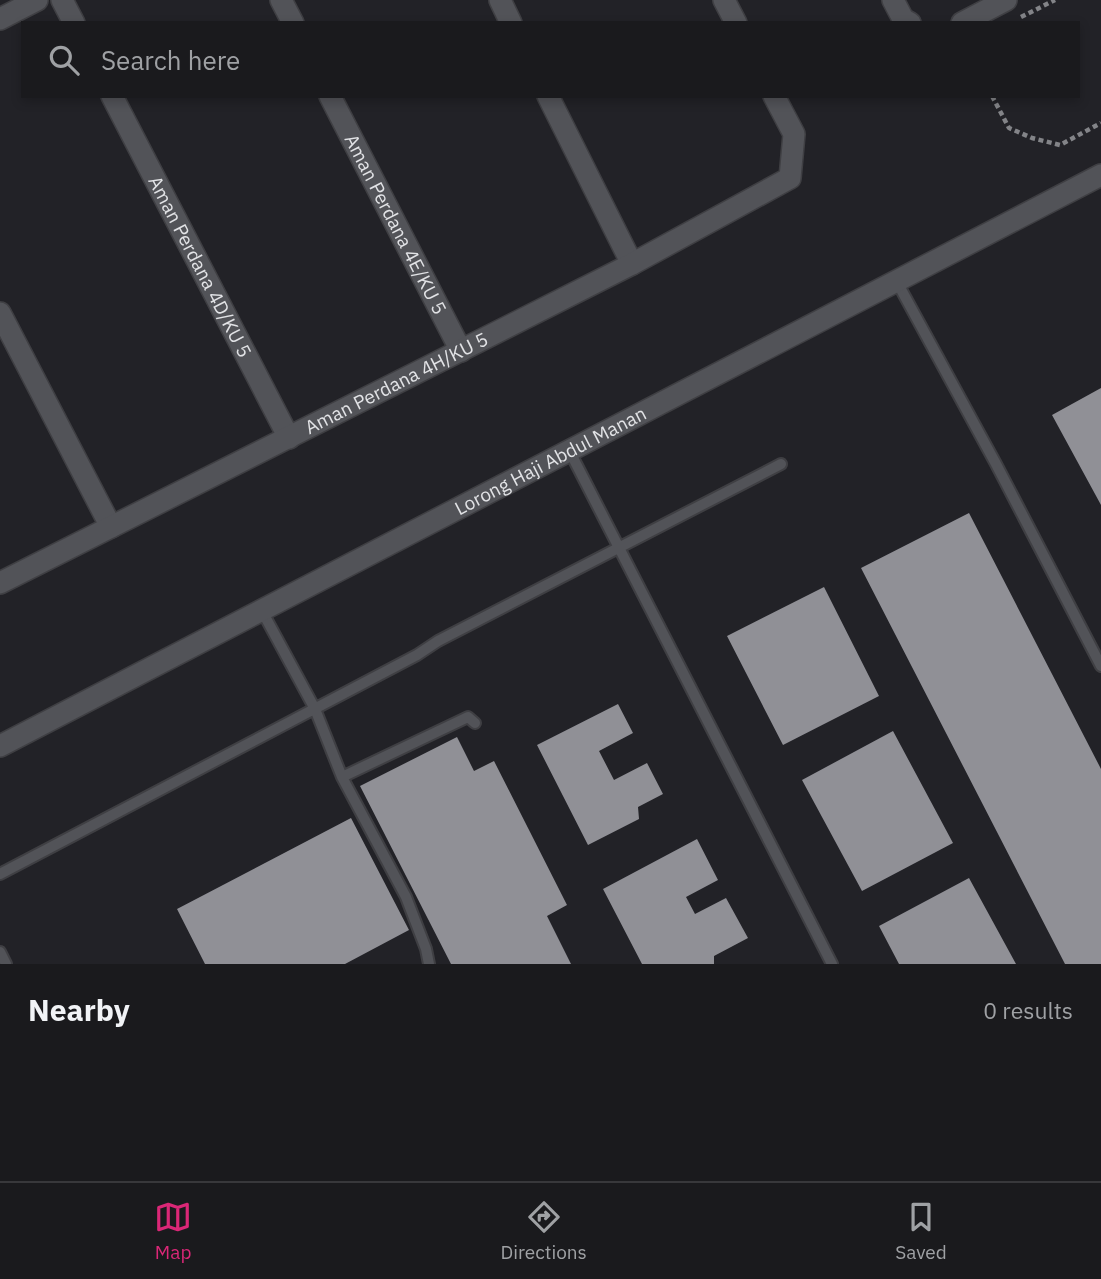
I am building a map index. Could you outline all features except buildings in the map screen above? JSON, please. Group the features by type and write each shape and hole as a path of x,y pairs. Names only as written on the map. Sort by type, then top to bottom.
{"street":[{"path":"0,19 37,0"},
{"path":"62,0 73,21"},
{"path":"281,0 292,21"},
{"path":"500,0 510,21"},
{"path":"724,0 735,21"},
{"path":"893,0 906,21"},
{"path":"966,21 1006,0"},
{"name":"Aman Perdana 4D/KU 5","path":"113,98 289,438"},
{"name":"Aman Perdana 4E/KU 5","path":"331,98 461,351"},
{"path":"549,98 632,264"},
{"name":"Aman Perdana 4H/KU 5","path":"0,583 632,264 790,178 794,134 775,98"},
{"name":"Lorong Haji Abdul Manan","path":"0,746 1101,175"},
{"path":"0,313 111,527"}],"lane":[{"path":"897,282 1101,666"},
{"path":"570,452 832,964"},
{"path":"0,874 417,655 438,641 780,464"},
{"path":"262,611 315,709 342,777 407,897 429,964"},
{"path":"342,777 468,716 475,723"},
{"path":"0,952 6,964"}],"path":[{"path":"1020,17 1055,0"},
{"path":"993,98 1009,128 1032,138 1060,145 1101,124"}]}
